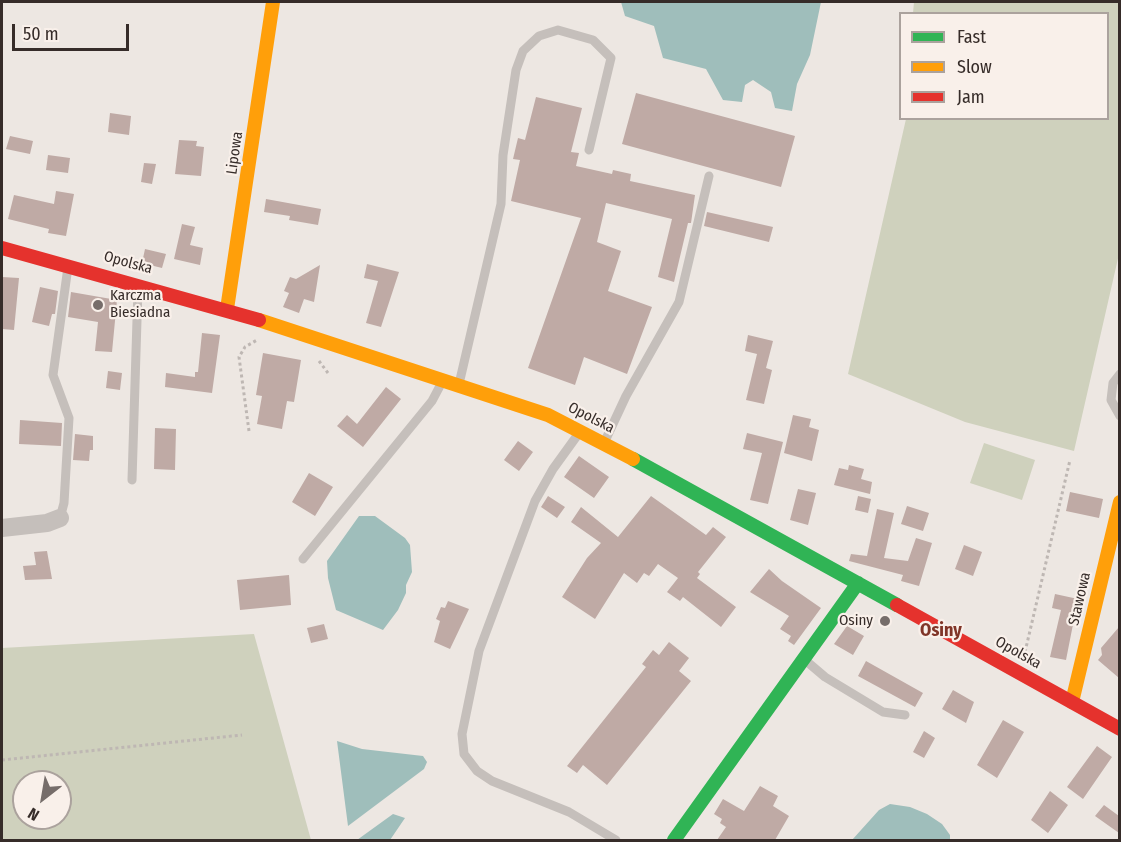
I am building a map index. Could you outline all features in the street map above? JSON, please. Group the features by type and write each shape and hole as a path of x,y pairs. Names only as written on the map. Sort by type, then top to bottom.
{"street":[{"name":"Lipowa","path":"227,309 273,2"},
{"name":"Opolska","path":"2,248 139,283 227,309 548,415 604,443 1119,729"},
{"name":"Stawowa","path":"1072,702 1119,502"},
{"path":"2,528 47,523 60,518"},
{"path":"674,840 858,583"}],"lane":[{"path":"459,384 501,204 503,155 516,70 523,51 539,36 558,30 593,40 611,58 589,150"},
{"path":"604,443 626,396 679,302 709,176"},
{"path":"60,518 64,503 69,418 53,375 68,265"},
{"path":"132,480 135,313 139,283"},
{"path":"1119,374 1113,383 1112,400 1119,416"},
{"path":"303,559 432,401 444,379"},
{"path":"580,431 553,469 535,501 479,651 462,734 464,754 477,771 492,781 569,812 616,840"},
{"path":"804,660 825,676 883,712 905,715"}],"path":[{"path":"249,431 240,352 259,339 266,342"},
{"path":"316,358 328,373"},
{"path":"1025,653 1070,460"},
{"path":"2,760 242,735"}],"green space":[{"path":"914,2 1119,2 1119,254 1074,451 965,422 848,374 906,120 1109,120 1109,12 913,12"},
{"path":"984,443 1035,460 1022,500 970,483"},
{"path":"254,634 311,840 2,840 2,648"}],"water":[{"path":"621,2 821,2 810,55 797,84 792,111 775,108 771,92 753,80 745,85 742,102 723,100 706,69 663,58 654,26 625,16"},
{"path":"359,516 375,516 405,538 410,545 412,572 406,585 406,593 398,610 383,630 336,610 328,578 327,561"},
{"path":"337,741 362,749 423,756 427,762 424,769 348,826"},
{"path":"890,804 910,807 927,814 942,824 950,835 950,840 852,840 879,810"},
{"path":"393,814 405,818 390,840 357,840"}],"building":[{"path":"636,93 795,136 781,187 622,144"},
{"path":"536,97 582,108 571,152 579,153 576,166 612,174 613,170 631,174 630,181 695,195 691,223 688,223 674,282 658,277 672,219 606,203 597,242 621,251 608,291 652,307 627,374 584,357 575,385 528,368 581,218 511,201 520,160 513,159 518,138 525,140"},
{"path":"110,113 131,116 129,135 108,132"},
{"path":"10,136 33,141 30,154 6,149"},
{"path":"179,140 197,141 196,146 204,147 201,176 175,174"},
{"path":"48,155 70,158 68,173 46,170"},
{"path":"144,163 156,164 152,184 141,182"},
{"path":"56,191 74,194 66,236 48,233 49,229 8,219 14,195 54,204"},
{"path":"266,199 321,209 318,225 289,220 290,216 264,212"},
{"path":"707,212 773,227 769,242 704,226"},
{"path":"182,224 195,227 190,245 203,248 200,265 174,259"},
{"path":"145,249 166,254 162,268 142,263"},
{"path":"367,264 399,272 381,327 366,323 378,281 364,278"},
{"path":"320,265 314,302 304,299 299,313 283,307 289,293 284,291 290,277 296,279"},
{"path":"2,277 19,278 14,330 2,329"},
{"path":"40,287 58,291 55,314 52,314 49,326 32,322"},
{"path":"71,292 117,300 112,352 95,351 98,322 68,317"},
{"path":"202,333 220,335 212,393 165,387 166,373 195,377 195,372 198,372"},
{"path":"748,335 773,341 766,368 772,370 764,404 746,400 757,354 745,351"},
{"path":"263,353 301,360 294,402 287,401 282,429 257,424 262,396 256,395"},
{"path":"108,371 122,373 120,390 106,388"},
{"path":"386,387 401,399 363,447 337,426 347,415 357,424"},
{"path":"793,415 811,419 809,427 819,430 812,461 784,453"},
{"path":"20,420 62,423 61,446 19,444"},
{"path":"155,428 176,429 175,470 154,469"},
{"path":"747,433 783,442 768,504 750,500 762,453 743,449"},
{"path":"75,434 93,436 93,450 90,450 89,461 73,460"},
{"path":"518,441 533,452 519,471 504,460"},
{"path":"579,456 609,477 594,498 564,477"},
{"path":"849,465 864,469 861,479 872,482 870,494 834,485 839,468 848,470"},
{"path":"309,473 333,487 315,516 292,502"},
{"path":"798,489 816,493 808,525 790,520"},
{"path":"1070,492 1103,499 1099,518 1066,511"},
{"path":"548,496 565,507 557,518 541,507"},
{"path":"651,496 706,535 713,527 726,537 698,572 700,574 697,578 736,607 721,627 683,597 680,601 667,592 678,578 658,564 649,576 644,573 637,583 624,573 595,619 562,597 587,558 601,543 571,522 581,507 618,537"},
{"path":"858,496 871,499 868,513 855,510"},
{"path":"907,506 929,513 923,531 901,524"},
{"path":"877,509 894,513 884,558 908,561 916,538 932,543 919,586 901,581 903,575 849,561 851,554 867,556"},
{"path":"964,545 982,552 973,576 955,569"},
{"path":"47,551 52,579 25,580 23,566 36,565 34,552"},
{"path":"769,569 782,581 821,608 794,645 788,641 791,636 780,629 789,616 750,592"},
{"path":"289,575 291,605 240,610 237,580"},
{"path":"1055,594 1078,599 1066,660 1050,657 1061,610 1052,608"},
{"path":"448,601 469,609 450,649 434,642 440,621 436,619 441,607 445,608"},
{"path":"324,624 328,639 311,643 307,628"},
{"path":"847,626 864,636 853,655 834,644"},
{"path":"1119,627 1119,678 1098,660 1102,655 1101,648"},
{"path":"669,642 689,658 679,671 691,681 607,785 583,765 577,773 567,766 646,667 642,664 653,650 659,655"},
{"path":"866,661 923,693 915,707 858,676"},
{"path":"953,690 974,702 966,723 942,709"},
{"path":"1003,720 1024,732 997,778 977,765"},
{"path":"924,731 935,738 924,758 913,752"},
{"path":"1097,746 1112,757 1083,799 1067,787"},
{"path":"760,786 778,796 773,806 789,816 775,840 717,840 726,827 720,823 722,819 714,814 723,799 744,811"},
{"path":"1050,791 1068,805 1048,833 1031,820"},
{"path":"1104,805 1119,816 1119,833 1095,816"}],"traffic: fast":[{"path":"633,459 897,605"},
{"path":"674,840 858,583"}],"traffic: slow":[{"path":"227,309 273,2"},
{"path":"259,320 548,415 633,459"},
{"path":"1072,702 1120,502"}],"traffic: jam":[{"path":"2,248 259,320"},
{"path":"897,605 1120,729"}],"place":[{"name":"Karczma Biesiadna","path":"98,305"},
{"name":"Osiny","path":"885,621"}],"district":[{"name":"Osiny","path":"941,631"}]}
